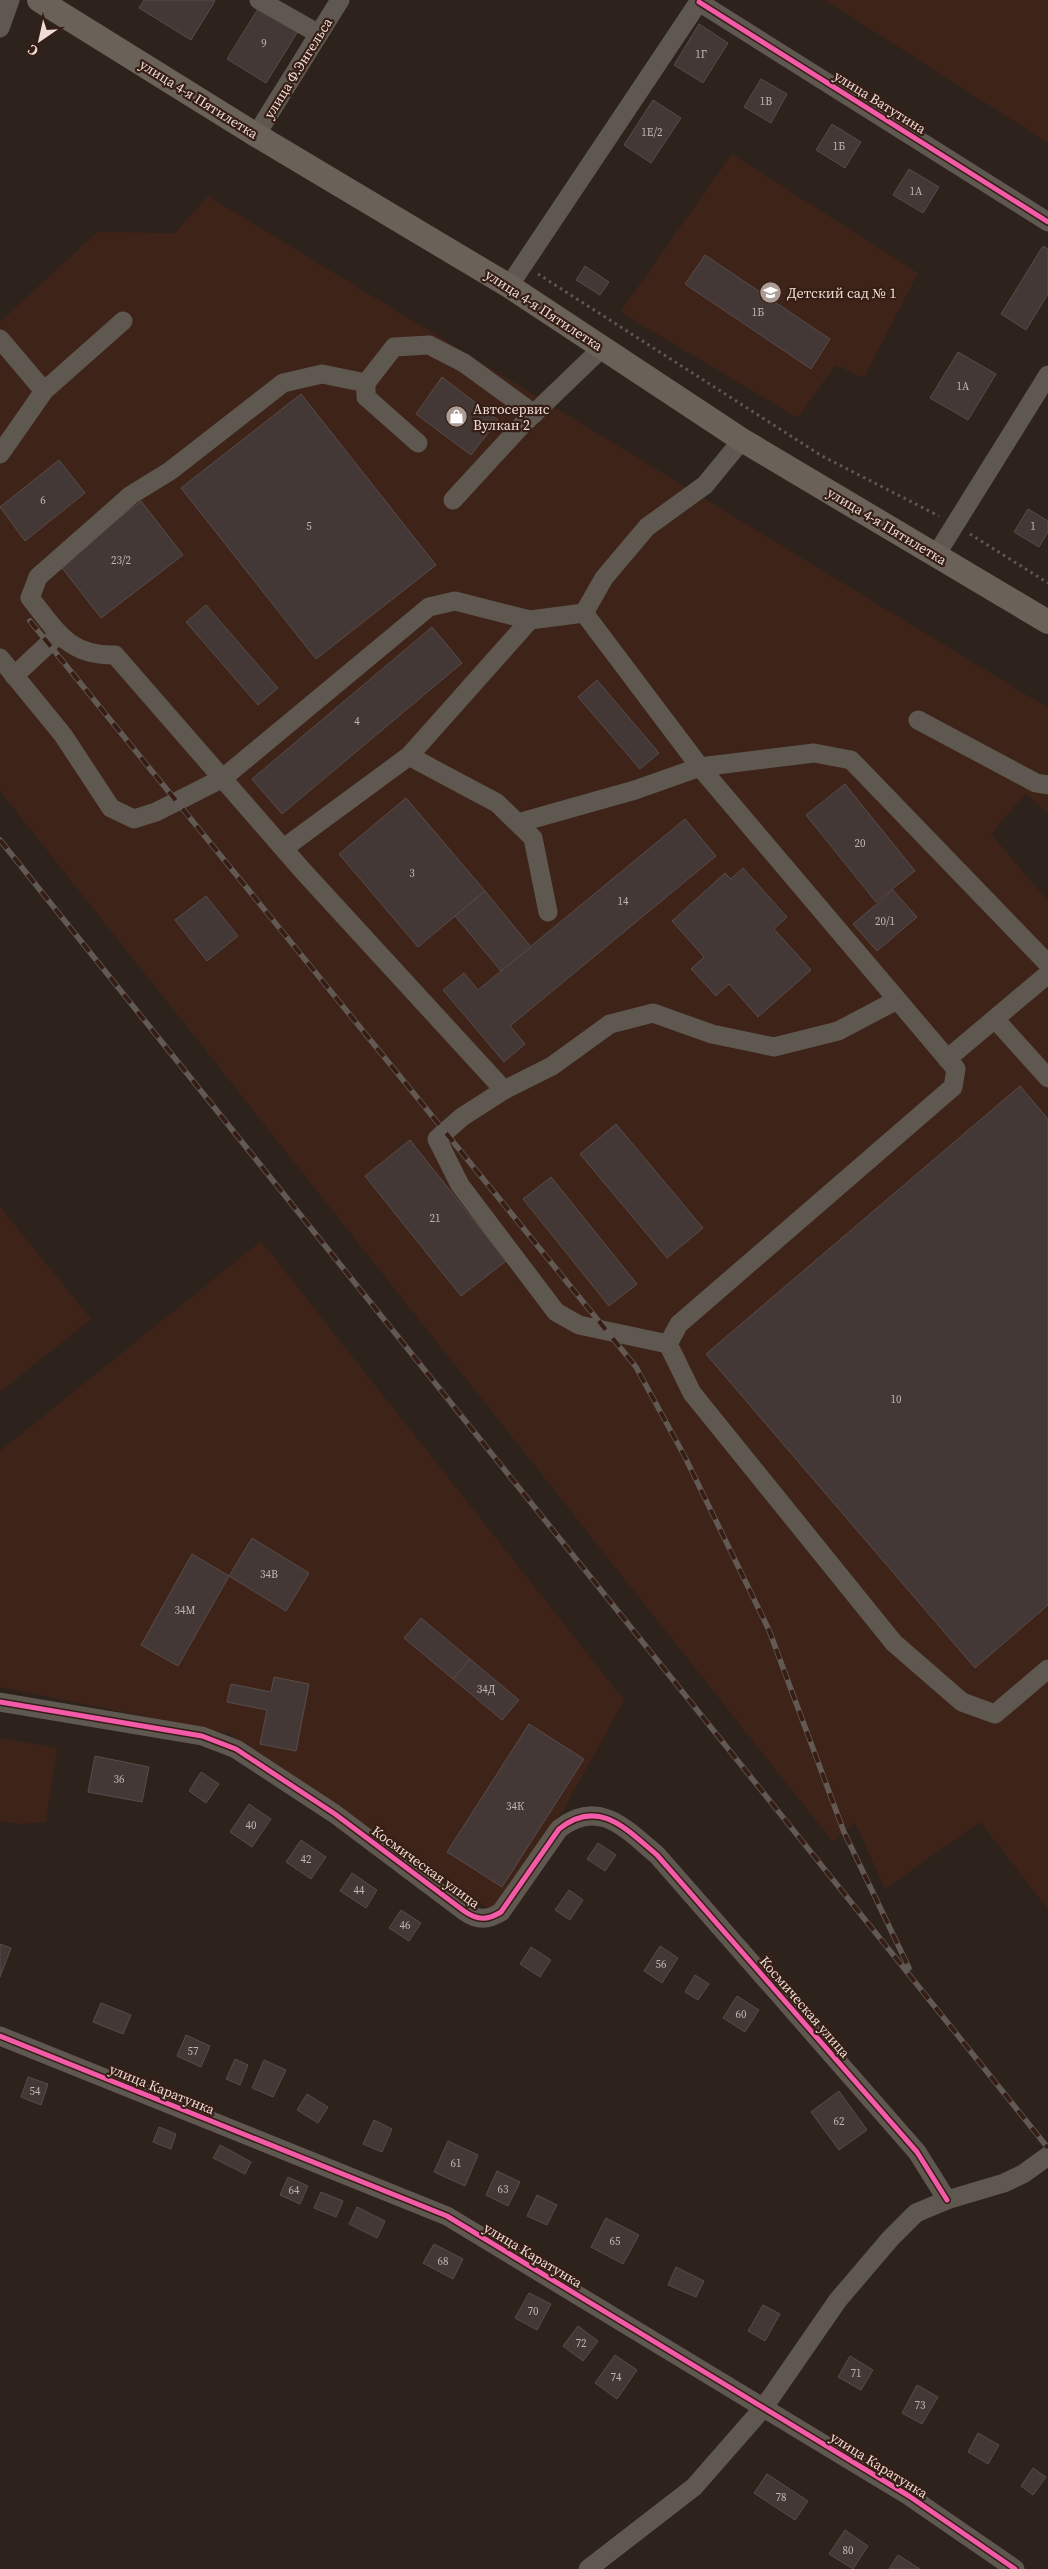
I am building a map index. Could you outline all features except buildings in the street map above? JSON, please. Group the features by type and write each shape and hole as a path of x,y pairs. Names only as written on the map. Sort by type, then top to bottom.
{"main road":[{"name":"улица 4-я Пятилетка","path":"39,0 256,135 509,286 742,440 1048,622"}],"street":[{"path":"0,28 10,0"},
{"path":"260,0 319,34"},
{"name":"улица Ф.Энгельса","path":"256,135 340,0"},
{"path":"509,286 700,1"},
{"name":"улица Ватутина","path":"700,1 1048,222"},
{"path":"0,454 44,392 123,321"},
{"path":"0,339 44,392"},
{"path":"418,443 366,397 366,383 394,347 429,345 464,363 534,414"},
{"path":"453,500 534,414 602,348"},
{"path":"366,383 322,374 283,383 170,471 131,495 38,576 30,598 66,642 94,656 115,655 284,848 504,1090"},
{"path":"936,555 1048,376"},
{"path":"584,613 604,578 647,527 705,484 742,440"},
{"path":"0,658 63,735 111,808 134,819 156,812 222,778 429,607 455,600 530,620 584,613"},
{"path":"584,613 700,767 956,1069 953,1087 678,1324 668,1344"},
{"path":"284,848 410,756 530,620"},
{"path":"14,676 59,634"},
{"path":"918,720 1036,783 1048,785"},
{"path":"518,823 635,790 700,767 814,753 851,760 1048,964"},
{"path":"410,756 497,804 533,838 548,912"},
{"path":"947,1059 1048,974"},
{"path":"668,1344 579,1325 556,1312 460,1185 437,1138 462,1117 504,1090 552,1066 610,1024 653,1013 712,1034 774,1047 838,1031 897,1000"},
{"path":"995,1019 1048,1078"},
{"path":"668,1344 692,1393 894,1643 962,1702 995,1714 1048,1669"},
{"name":"Космическая улица","path":"0,1702 202,1736 236,1749 335,1814 464,1911 482,1919 492,1918 502,1912 560,1829 572,1819 605,1816 617,1822 657,1855 911,2145 946,2200"},
{"name":"улица Каратунка","path":"0,2036 447,2216 909,2496 1015,2569"},
{"path":"588,2569 694,2487 764,2407 838,2300 890,2239 916,2213 946,2200 1017,2177 1048,2156"}],"path":[{"path":"536,273 822,456 956,524 1048,583"}],"shaded area":[{"path":"825,0 1048,0 1048,143"},
{"name":"Детский сад № 1","path":"732,154 918,273 864,378 835,365 798,418 620,312"},
{"path":"208,196 1048,708 1048,814 1026,793 991,834 1048,901 1048,1909 980,1822 885,1889 855,1822 833,1842 0,791 0,322 97,232 175,233"},
{"path":"0,1207 91,1319 0,1392"},
{"path":"261,1241 624,1700 564,1809 491,1910 230,1734 0,1687 0,1451"},
{"path":"0,1738 57,1748 46,1822 20,1824 0,1821"}],"railway":[{"path":"30,621 636,1367 685,1457 769,1630 844,1832 909,1968"},
{"path":"0,840 1048,2148"}],"cycle path":[{"path":"699,2 1048,222"},
{"path":"0,1702 202,1736 236,1749 335,1814 464,1911 478,1918 492,1917 501,1912 559,1829 573,1820 587,1816 600,1817 612,1821 635,1836 657,1855 917,2152 947,2200"},
{"path":"0,2036 447,2216 909,2496 1015,2569"}],"place":[{"name":"Детский сад № 1","path":"771,293"},
{"name":"Автосервис Вулкан 2","path":"457,417"}]}
